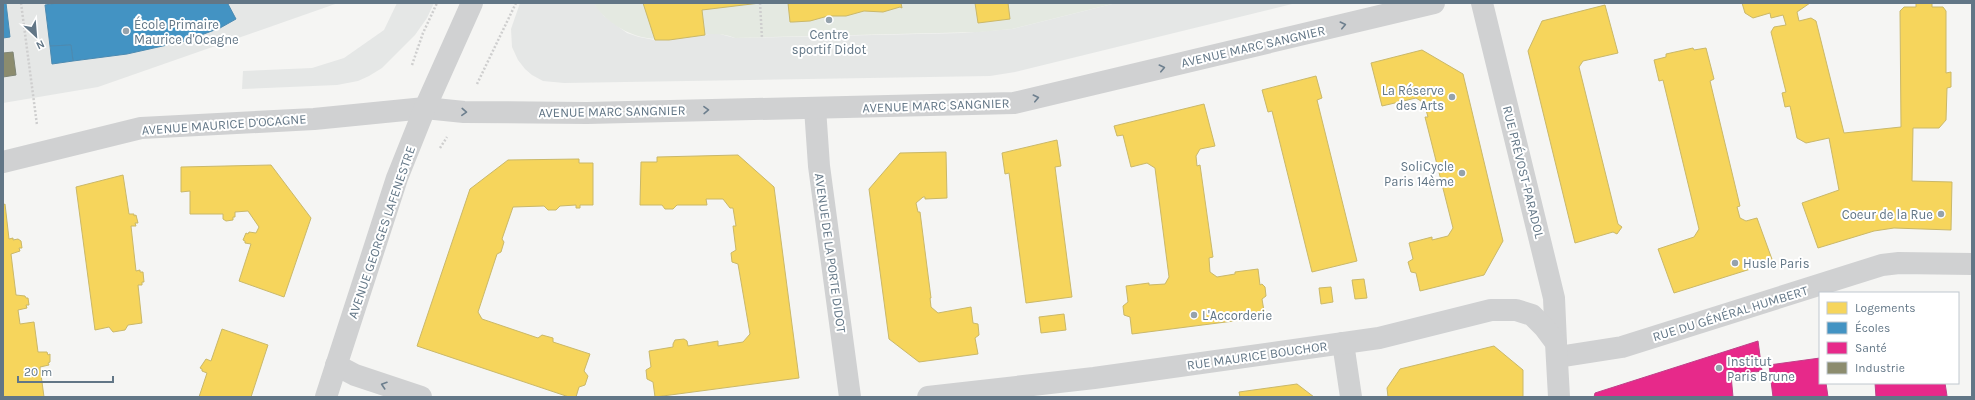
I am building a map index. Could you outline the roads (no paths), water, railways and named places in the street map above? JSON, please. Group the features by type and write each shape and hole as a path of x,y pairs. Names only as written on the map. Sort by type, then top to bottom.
{"street":[{"name":"AVENUE GEORGES LAFENESTRE","path":"326,397 397,178 425,108 472,3"},
{"name":"AVENUE MARC SANGNIER","path":"425,108 464,112 587,112 1014,103 1434,3"},
{"name":"RUE PRÉVOST-PARADOL","path":"1482,3 1554,298 1559,397"},
{"name":"AVENUE MAURICE D'OCAGNE","path":"3,162 141,128 314,118 425,108"},
{"name":"AVENUE DE LA PORTE DIDOT","path":"815,108 819,166 850,397"},
{"name":"RUE DU GÉNÉRAL HUMBERT","path":"1557,350 1622,347 1882,265 1899,263 1972,264"},
{"name":"RUE MAURICE BOUCHOR","path":"928,397 1061,390 1379,338 1491,310 1516,310 1532,314 1544,327 1557,350"},
{"path":"1343,343 1351,397"},
{"path":"336,366 354,375 421,397"}],"place":[{"name":"Centre sportif Didot","path":"829,20"},
{"name":"École Primaire Maurice d'Ocagne","path":"126,31"},
{"name":"La Réserve des Arts","path":"1452,97"},
{"name":"SoliCycle Paris 14ème","path":"1462,173"},
{"name":"Coeur de la Rue","path":"1941,214"},
{"name":"Husle Paris","path":"1735,263"},
{"name":"L'Accorderie","path":"1194,315"},
{"name":"Institut Paris Brune","path":"1719,368"}]}
